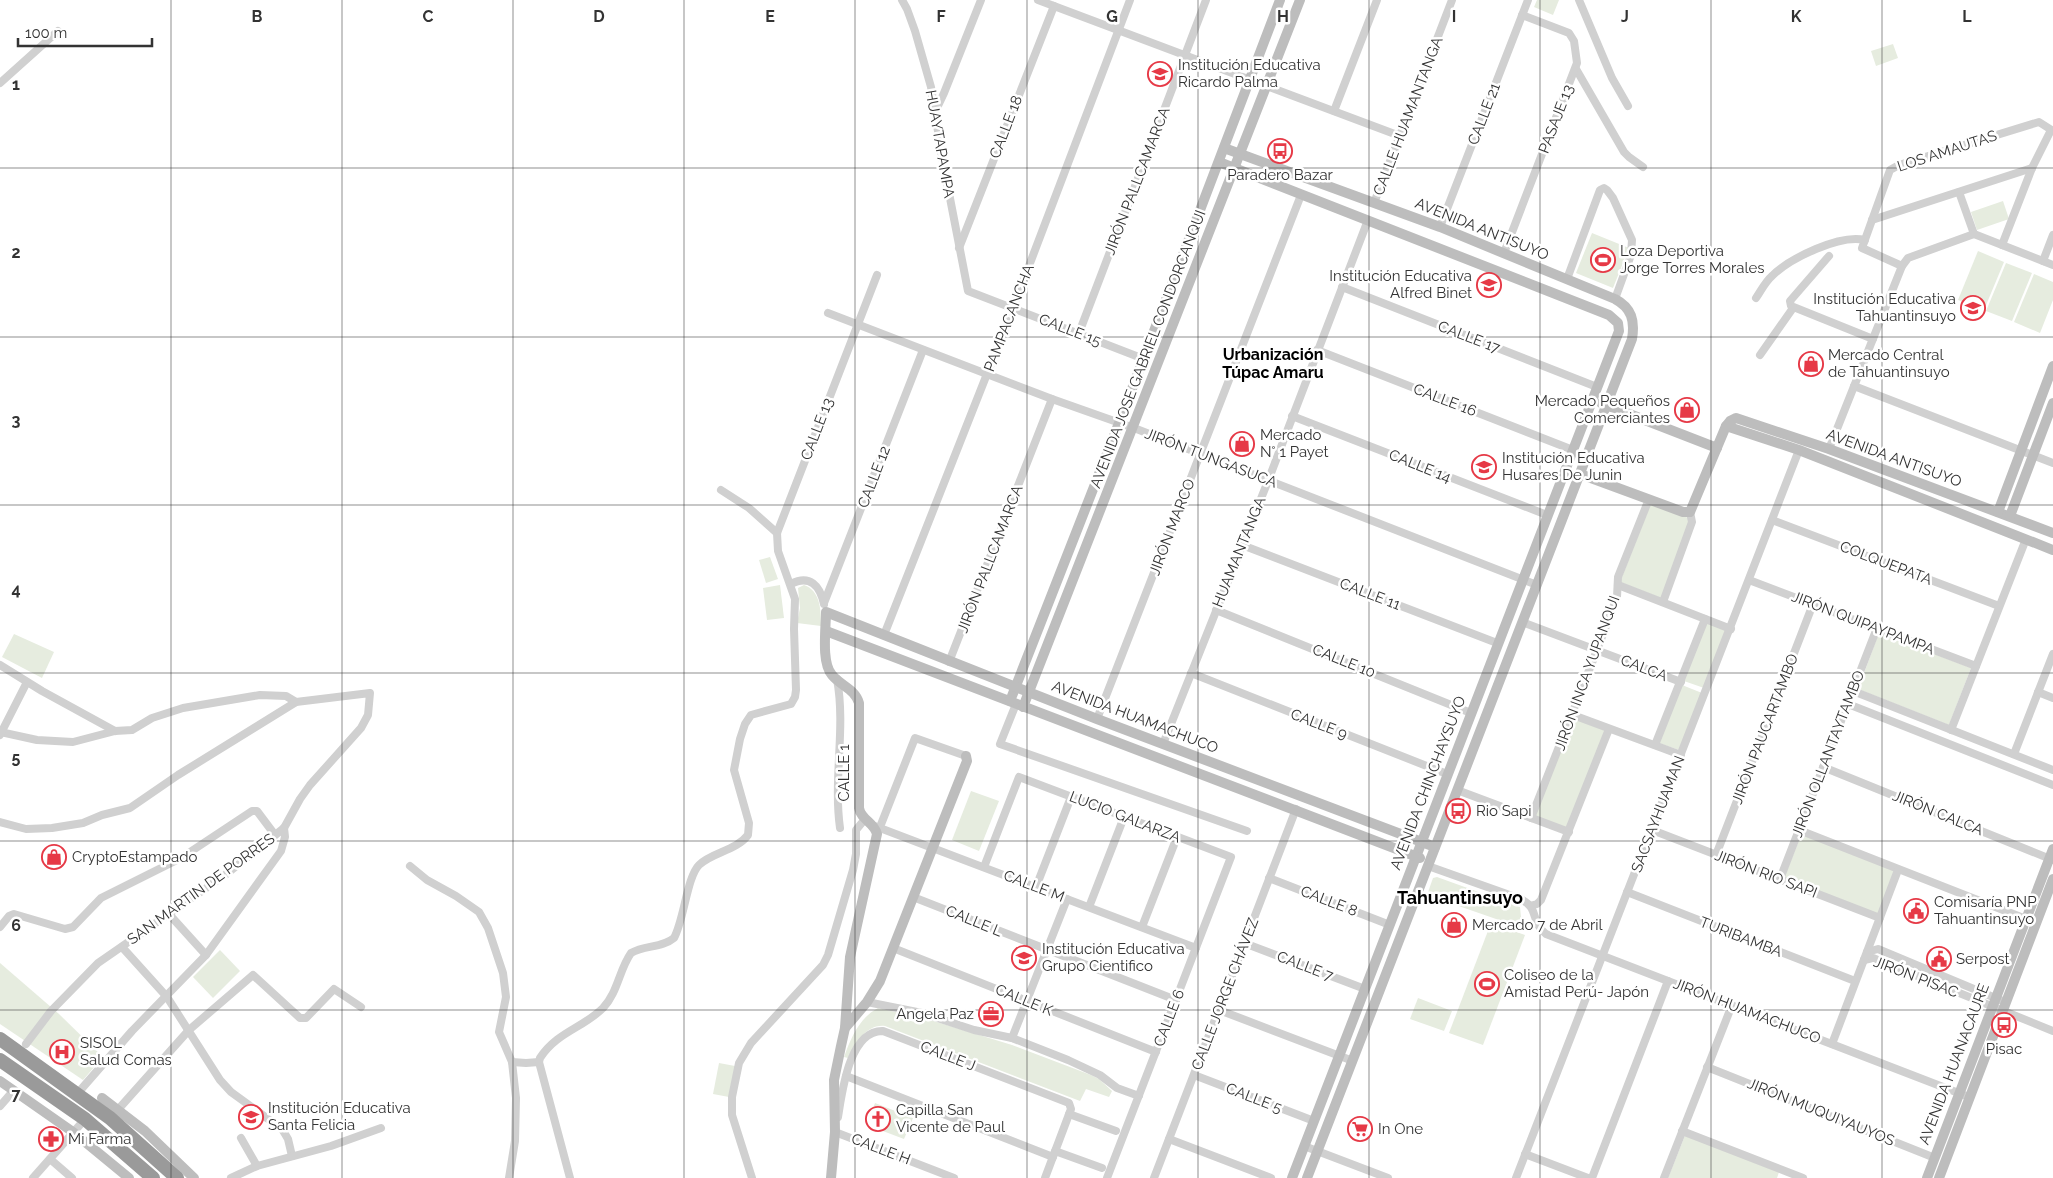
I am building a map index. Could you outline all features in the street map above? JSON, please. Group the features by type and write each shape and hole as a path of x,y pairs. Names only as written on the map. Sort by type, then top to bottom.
{"highway":[{"path":"0,1039 77,1094 98,1102 114,1114 177,1178"},
{"path":"0,1060 85,1119 153,1178"}],"street":[{"name":"HUAYTAPAMPA","path":"902,0 915,31 931,87 934,112 968,290"},
{"path":"934,112 944,93 982,0"},
{"path":"1038,0 1400,136"},
{"name":"PAMPACANCHA","path":"884,635 1013,308 1130,0"},
{"name":"JIRÓN PALLCAMARCA","path":"1079,333 1206,0"},
{"name":"AVENIDA JOSE GABRIEL CONDORCANQUI","path":"1016,704 1015,687 1144,359 1280,0"},
{"name":"AVENIDA JOSE GABRIEL CONDORCANQUI","path":"1016,704 1029,692 1134,428 1300,0"},
{"path":"1334,111 1377,0"},
{"name":"CALLE HUAMANTANGA","path":"1374,203 1452,0"},
{"name":"CALLE 21","path":"1440,227 1528,0"},
{"path":"1579,0 1612,78 1628,106"},
{"name":"CALLE 18","path":"959,248 1054,6"},
{"name":"PASAJE 13","path":"1504,253 1576,69 1577,57 1574,41 1569,33 1522,15"},
{"path":"0,83 58,30"},
{"path":"1576,69 1624,152 1629,158 1643,167"},
{"name":"LOS AMAUTAS","path":"1864,244 1888,173 1893,168 2039,122 2052,130"},
{"path":"2002,245 2032,168 2052,130"},
{"name":"AVENIDA ANTISUYO","path":"1224,148 1440,227 1615,298 1628,309 1633,318 1633,329 1632,339 1606,405"},
{"path":"1219,162 1610,315 1616,319 1619,331 1592,399 1717,448"},
{"path":"1872,220 2032,168"},
{"path":"1567,279 1600,190 1604,188 1612,198 1632,240 1630,255 1615,298"},
{"path":"1959,192 1974,234"},
{"name":"JIRÓN MARCO","path":"1097,719 1302,195"},
{"name":"HUAMANTANGA","path":"1163,744 1268,481 1368,220"},
{"path":"1829,449 1902,266 1911,256 1974,234 2053,265"},
{"path":"2043,261 2053,235"},
{"path":"1756,298 1771,276 1795,260 1841,240 1852,238 1902,266"},
{"path":"1760,355 1792,304 1829,256"},
{"name":"CALLE 13","path":"539,1062 544,1053 557,1039 593,1016 607,1004 631,953 643,948 664,944 674,938 698,865 740,842 748,835 749,823 735,777 735,758 745,724 751,715 791,704 795,697 794,629 796,606 791,584 778,551 777,533 877,275"},
{"name":"CALLE 17","path":"1342,287 1597,386"},
{"name":"CALLE 15","path":"968,290 1144,359"},
{"path":"1792,304 1873,339"},
{"name":"JIRÓN TUNGASUCA","path":"828,313 987,375 1134,428 1537,585"},
{"name":"CALLE 12","path":"825,608 923,350"},
{"name":"CALLE 16","path":"1317,350 1573,450"},
{"path":"1998,512 2021,451 2049,390 2053,366"},
{"path":"1854,386 2053,463"},
{"name":"JIRÓN PALLCAMARCA","path":"950,662 1052,399"},
{"name":"AVENIDA CHINCHAYSUYO","path":"1292,1178 1592,399"},
{"path":"2010,516 2053,403"},
{"name":"AVENIDA CHINCHAYSUYO","path":"1307,1178 1606,405"},
{"name":"CALLE 14","path":"1292,416 1547,515"},
{"name":"AVENIDA ANTISUYO","path":"2053,533 1829,449 1738,418 1733,419 1726,426 1799,450 2053,550"},
{"path":"1663,602 1692,522 1690,512 1726,426"},
{"name":"SACSAYHUAMAN","path":"1516,1178 1799,450"},
{"path":"1580,474 1683,512 1690,512"},
{"path":"721,490 749,508 777,533"},
{"name":"JIRÓN INCA YUPANQUI","path":"1531,818 1597,650 1616,597 1618,577 1649,499"},
{"name":"COLQUEPATA","path":"1772,520 1999,606"},
{"path":"1951,730 2026,539"},
{"name":"CALLE 11","path":"1242,545 1497,643"},
{"path":"791,584 802,580 812,582 820,591 825,608"},
{"name":"JIRÓN QUIPAYPAMPA","path":"1749,580 1976,666"},
{"path":"1618,586 1731,629"},
{"name":"JIRÓN PAUCARTAMBO","path":"1716,855 1813,604"},
{"name":"CALLE 1","path":"825,608 826,663 829,671 852,691 859,703 858,801 860,814 872,824 877,834 849,964 845,1028 834,1080 835,1132 831,1178"},
{"name":"AVENIDA HUAMACHUCO","path":"825,608 950,662 1435,847"},
{"name":"CALLE 10","path":"1216,610 1471,713"},
{"path":"1655,745 1705,619"},
{"name":"CALCA","path":"1522,622 1680,682"},
{"name":"JIRÓN OLLANTAYTAMBO","path":"1780,879 1877,628"},
{"name":"AVENIDA HUAMACHUCO","path":"826,631 1296,809 1416,856 1429,864"},
{"path":"2014,754 2053,654"},
{"path":"0,665 115,731"},
{"name":"CALLE 9","path":"1191,673 1447,774"},
{"path":"837,679 841,708 838,796 840,828"},
{"path":"0,822 26,829 52,828 83,823 102,815 130,808 178,774 296,702 286,696 260,695 183,708 152,718 132,730 115,731 73,742 37,740 1,733 27,682"},
{"path":"1853,691 2053,770"},
{"path":"2038,692 2053,698"},
{"name":"SAN MARTIN DE PORRES","path":"26,1044 51,1011 98,963 225,875 284,828 300,799 362,728 368,715 370,693 296,702"},
{"path":"1016,704 1000,744 1247,831"},
{"path":"1848,704 2053,785"},
{"path":"1573,714 1681,755"},
{"path":"1429,864 1521,899 1530,906 1537,904 1541,900 1609,729"},
{"path":"752,1178 732,1115 732,1096 739,1063 751,1043 818,972 828,955 853,870 856,854 856,830 872,824 915,738 966,756"},
{"name":"CALLE 1","path":"845,1028 867,1002 880,981 966,761 966,756"},
{"name":"JIRÓN CALCA","path":"1823,767 2052,856"},
{"name":"LUCIO GALARZA","path":"984,868 1019,777 1231,857"},
{"path":"1457,790 1568,832"},
{"path":"1036,887 1071,797"},
{"name":"CALLE JORGE CHÁVEZ","path":"1154,1178 1296,809"},
{"path":"0,927 9,916 14,914 65,929 73,927 102,898 182,858 252,811 260,814 275,835"},
{"path":"1089,907 1124,817"},
{"name":"CALLE M","path":"872,824 1196,948"},
{"path":"77,1094 132,1031 206,955 281,852 285,838 284,828"},
{"name":"JIRÓN RIO SAPI","path":"1652,830 1880,918"},
{"path":"1799,830 2026,919"},
{"path":"1142,927 1177,837"},
{"name":"AVENIDA HUANACAURE","path":"1939,1178 1969,1097 2026,919 2052,856"},
{"name":"CALLE 6","path":"1108,1178 1231,857"},
{"path":"410,866 427,880 472,906 484,919 503,973 506,997 499,1032 512,1062 515,1081 516,1129 509,1178"},
{"path":"1832,1044 1898,870"},
{"name":"CALLE 8","path":"1269,878 1390,925"},
{"name":"AVENIDA HUANACAURE","path":"1927,1178 1959,1093 2053,879"},
{"name":"TURIBAMBA","path":"1627,892 1856,981"},
{"name":"CALLE L","path":"912,897 1176,1000"},
{"path":"1012,1038 1067,899"},
{"name":"JIRÓN HUAMACHUCO","path":"1530,906 1535,922 1546,934 1969,1097"},
{"path":"168,913 206,955"},
{"name":"CALLE 7","path":"1244,943 1365,989"},
{"path":"122,947 166,997 220,1080 231,1092 282,1129 288,1139 292,1156"},
{"name":"CALLE K","path":"893,948 1156,1052"},
{"name":"JIRÓN PISAC","path":"1867,952 1878,949 1999,1004 2053,1031"},
{"name":"JIRÓN PISAC","path":"1864,960 1873,958 1999,1004"},
{"path":"194,1178 145,1131 114,1114 189,1030 253,975 300,1018 306,1018 334,989 361,1008"},
{"path":"1525,1154 1590,1178 1668,981"},
{"path":"867,1002 922,1013 974,1030 1012,1038 1068,1060 1100,1075 1117,1088 1139,1096"},
{"path":"1664,1178 1732,1006"},
{"path":"1218,1010 1352,1061"},
{"name":"CALLE J","path":"846,1076 851,1059 859,1045 871,1034 883,1031 1066,1102 1070,1110"},
{"path":"512,1062 526,1064 539,1062 570,1178"},
{"name":"JIRÓN MUQUIYAUYOS","path":"1708,1067 1935,1158"},
{"name":"CALLE 5","path":"1194,1075 1314,1120"},
{"path":"835,1132 846,1076 1054,1154 1102,1168"},
{"path":"0,1081 73,1132 129,1178"},
{"path":"0,1106 14,1090"},
{"path":"33,1178 98,1102"},
{"path":"1045,1178 1070,1110 1116,1131"},
{"path":"231,1178 257,1166 331,1146 381,1128"},
{"path":"1682,1131 1781,1174 1803,1178"},
{"name":"CALLE H","path":"835,1132 954,1178"},
{"path":"241,1138 257,1166"},
{"path":"1169,1139 1271,1178"},
{"path":"1304,1146 1388,1178"},
{"path":"50,1159 72,1178"}],"shaded area":[{"path":"1537,0 1559,0 1553,15 1534,7"},
{"path":"1893,44 1898,58 1876,66 1871,51"},
{"path":"2003,201 2009,219 1977,230 1971,212"},
{"name":"Loza Deportiva Jorge Torres Morales","path":"1592,233 1629,248 1613,288 1576,273"},
{"path":"1978,251 2004,262 1984,310 1958,300"},
{"path":"2006,263 2032,273 2012,321 1986,311"},
{"path":"2034,274 2053,282 2053,300 2040,333 2014,322"},
{"path":"1651,503 1691,519 1661,598 1620,582"},
{"path":"770,557 778,579 766,583 759,560"},
{"path":"780,585 784,618 767,620 763,588"},
{"path":"804,585 810,588 817,597 821,626 797,623 800,608 798,588"},
{"path":"1706,622 1727,630 1704,688 1684,681"},
{"path":"1879,633 1971,668 1949,725 1858,689"},
{"path":"14,634 54,652 42,678 2,657"},
{"path":"1682,685 1702,693 1679,750 1659,743"},
{"path":"1574,718 1606,730 1567,829 1534,816"},
{"path":"971,791 999,801 979,851 952,840"},
{"path":"1802,833 1894,871 1878,914 1784,878"},
{"path":"1437,877 1520,907 1522,928 1427,895 1433,878"},
{"name":"Coliseo de la Amistad Perú- Japón","path":"1491,923 1525,935 1483,1045 1449,1033"},
{"path":"220,950 240,971 213,998 193,977"},
{"path":"0,963 59,1014 103,1057 83,1080 0,1024"},
{"path":"1418,998 1452,1011 1444,1031 1410,1019"},
{"path":"878,1008 927,1019 1012,1045 1091,1075 1099,1079 1112,1091 1109,1097 1086,1089 1080,1101 885,1026 872,1028 858,1041 848,1058 844,1057 861,1023 871,1012"},
{"path":"719,1063 735,1066 729,1097 713,1094"},
{"path":"875,1103 913,1118 904,1139 867,1125"},
{"path":"1686,1133 1780,1169 1777,1178 1668,1178"}],"place":[{"name":"Institución Educativa Ricardo Palma","path":"1160,74"},
{"name":"Paradero Bazar","path":"1280,151"},
{"name":"Loza Deportiva Jorge Torres Morales","path":"1603,260"},
{"name":"Institución Educativa Alfred Binet","path":"1489,285"},
{"name":"Institución Educativa Tahuantinsuyo","path":"1973,308"},
{"name":"Mercado Central de Tahuantinsuyo","path":"1811,364"},
{"name":"Mercado Pequeños Comerciantes","path":"1687,410"},
{"name":"Mercado N° 1 Payet","path":"1242,444"},
{"name":"Institución Educativa Husares De Junin","path":"1484,467"},
{"name":"Rio Sapi","path":"1458,811"},
{"name":"CryptoEstampado","path":"54,857"},
{"name":"Comisaría PNP Tahuantinsuyo","path":"1916,911"},
{"name":"Mercado 7 de Abril","path":"1454,925"},
{"name":"Institución Educativa Grupo Cientifico","path":"1024,958"},
{"name":"Serpost","path":"1939,959"},
{"name":"Coliseo de la Amistad Perú- Japón","path":"1487,984"},
{"name":"Angela Paz","path":"991,1014"},
{"name":"Pisac","path":"2004,1025"},
{"name":"SISOL Salud Comas","path":"62,1052"},
{"name":"Institución Educativa Santa Felicia","path":"251,1117"},
{"name":"Capilla San Vicente de Paul","path":"878,1119"},
{"name":"In One","path":"1360,1129"},
{"name":"Mi Farma","path":"51,1139"}],"district":[{"name":"Urbanización Túpac Amaru","path":"1273,363"},
{"name":"Tahuantinsuyo","path":"1460,897"}]}
